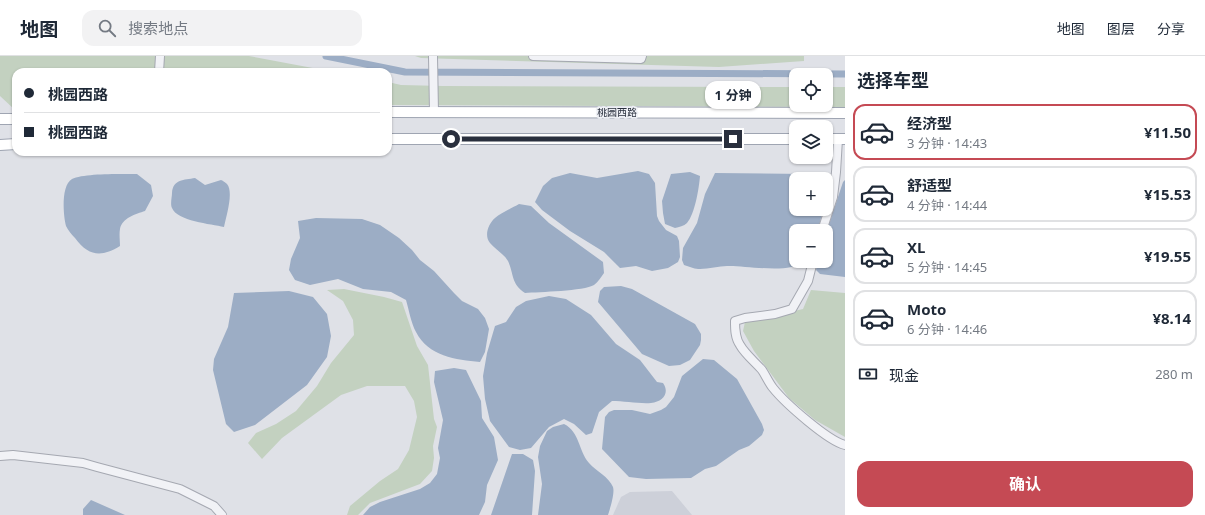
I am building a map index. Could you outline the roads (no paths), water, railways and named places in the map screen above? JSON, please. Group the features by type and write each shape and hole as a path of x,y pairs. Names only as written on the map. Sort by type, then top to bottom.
{"main road":[{"name":"桃园西路","path":"392,112 845,113"},
{"path":"392,139 789,139"},
{"path":"0,145 12,144"}],"street":[{"path":"159,68 160,56"},
{"path":"433,56 434,112"},
{"path":"533,56 641,59 642,56"},
{"path":"824,224 833,197 842,139"},
{"path":"811,268 808,281 792,309 775,314 745,318 735,321 735,332 739,344 762,371 773,388 823,433 840,444 845,445"},
{"path":"0,456 13,454 83,463 180,489 214,506 222,515"}],"water":[{"path":"638,171 649,174 655,183 657,216 659,221 666,230 677,236 679,241 680,257 678,262 668,268 652,271 636,266 620,268 604,252 570,231 542,210 535,202 543,186 552,178 570,173 597,178"},
{"path":"690,172 700,176 698,194 690,219 683,226 675,228 665,224 662,201 671,174"},
{"path":"715,173 789,174 789,216 821,216 820,224 789,224 789,268 727,266 697,269 684,265 682,260 683,248 697,223 705,194"},
{"path":"103,174 137,174 151,185 153,196 145,211 126,219 123,222 120,231 120,246 102,253 91,252 85,249 66,226 64,215 64,194 68,182 72,179 85,176"},
{"path":"195,178 205,185 221,180 227,184 230,198 224,227 187,219 180,216 172,208 171,203 174,185 183,180"},
{"path":"845,180 845,277 820,274 816,270 816,268 833,268 833,224 829,224 833,216 843,182"},
{"path":"519,204 531,206 549,223 603,262 604,273 594,285 581,289 561,291 525,293 520,290 515,282 508,261 490,243 487,237 489,227 495,218"},
{"path":"316,218 362,219 380,225 399,238 420,260 434,271 462,301 478,309 485,318 489,329 485,352 480,362 452,358 435,352 428,347 421,340 414,328 406,300 391,292 363,289 338,279 310,285 295,280 289,270 291,259 300,238 298,221"},
{"path":"621,286 632,289 695,324 701,334 701,340 700,345 690,360 680,365 669,366 642,354 598,302 600,291 604,287"},
{"path":"289,291 313,297 327,314 331,336 327,357 307,385 255,425 234,432 226,424 213,370 214,359 228,327 234,293"},
{"path":"549,296 566,299 591,315 616,344 640,360 657,382 663,383 666,390 662,399 651,403 612,401 599,412 592,433 586,435 574,424 564,419 549,427 531,448 520,450 509,447 490,421 485,399 483,376 487,353 495,326 506,322 516,307 526,301"},
{"path":"703,359 714,360 737,379 762,424 764,430 762,435 749,446 739,450 716,466 705,469 691,478 646,479 629,477 602,449 605,417 609,412 614,410 632,410 650,414 661,410 666,407 674,397 682,376"},
{"path":"454,368 466,370 481,401 482,418 494,437 498,460 487,485 485,502 479,515 363,515 370,507 380,502 420,489 430,483 437,474 440,458 438,448 443,420 434,382 435,371"},
{"path":"564,424 569,427 576,436 585,458 609,480 613,487 613,497 608,515 538,515 542,484 538,457 540,446 547,431 553,427"},
{"path":"512,454 523,454 533,460 535,471 532,515 491,515"},
{"path":"91,500 125,515 83,515 83,509"}],"waterway":[{"path":"326,56 385,68"},
{"path":"392,69 405,72 845,74"}]}
